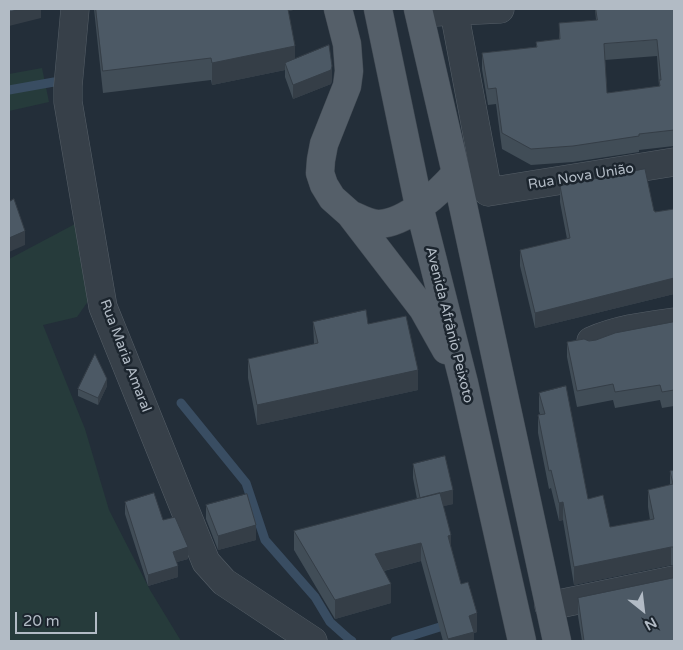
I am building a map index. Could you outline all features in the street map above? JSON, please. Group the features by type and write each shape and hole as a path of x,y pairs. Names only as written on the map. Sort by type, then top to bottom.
{"main road":[{"path":"338,9 347,44 349,72 347,86 324,144 320,173 324,185 332,198 350,214 423,309 464,383"},
{"name":"Avenida Afrânio Peixoto","path":"378,9 419,206 464,383 518,640"},
{"path":"419,11 456,173 556,641"},
{"path":"350,214 379,224 394,222 407,215 445,186 456,173"}],"street":[{"name":"Rua Maria Amaral","path":"75,9 68,102 103,307 206,562 224,582 313,641"},
{"path":"419,11 500,9"},
{"name":"Rua Nova União","path":"454,11 488,192 674,162"},
{"path":"591,341 628,329 674,322"},
{"path":"549,606 674,580"}],"green space":[{"path":"42,68 49,102 9,111 9,74"},
{"path":"75,224 91,297 77,317 43,325 85,429 109,510 150,590 181,641 9,641 9,259"}],"building":[{"path":"9,9 21,9 9,12"},
{"path":"96,9 288,9 295,46 212,63 211,58 103,71"},
{"path":"596,9 674,9 674,130 639,134 639,136 573,146 531,149 502,133 496,88 488,89 482,53 537,47 536,42 560,39 559,23 597,20","holes":["657,40 661,80 659,80 660,86 607,93 604,44"]},
{"path":"329,45 331,70 293,85 285,63"},
{"path":"645,169 654,211 674,209 674,278 535,313 520,250 570,238 560,186"},
{"path":"14,199 25,231 9,238 9,202"},
{"path":"366,310 368,324 406,316 418,370 257,405 248,359 318,343 313,322"},
{"path":"674,322 674,390 662,392 660,385 615,392 613,384 577,391 567,342 584,339 589,341 596,340 615,333"},
{"path":"95,354 107,379 98,398 78,389"},
{"path":"566,386 588,499 603,495 610,527 654,519 648,490 673,484 670,471 674,470 674,547 574,567 563,502 559,503 551,470 549,471 538,415 545,414 539,393"},
{"path":"445,456 453,490 420,498 413,464"},
{"path":"154,493 163,520 175,517 188,547 173,552 178,566 148,575 125,502"},
{"path":"440,493 451,535 448,536 461,584 468,582 477,613 469,616 474,632 448,639 421,543 375,554 391,584 335,600 294,531"},
{"path":"247,494 256,525 218,536 206,505"},
{"path":"674,578 674,641 584,641 578,598"}],"waterway":[{"path":"9,90 54,82"},
{"path":"181,403 246,483 265,540 315,597 330,622 352,641"},
{"path":"395,641 443,626"}]}
